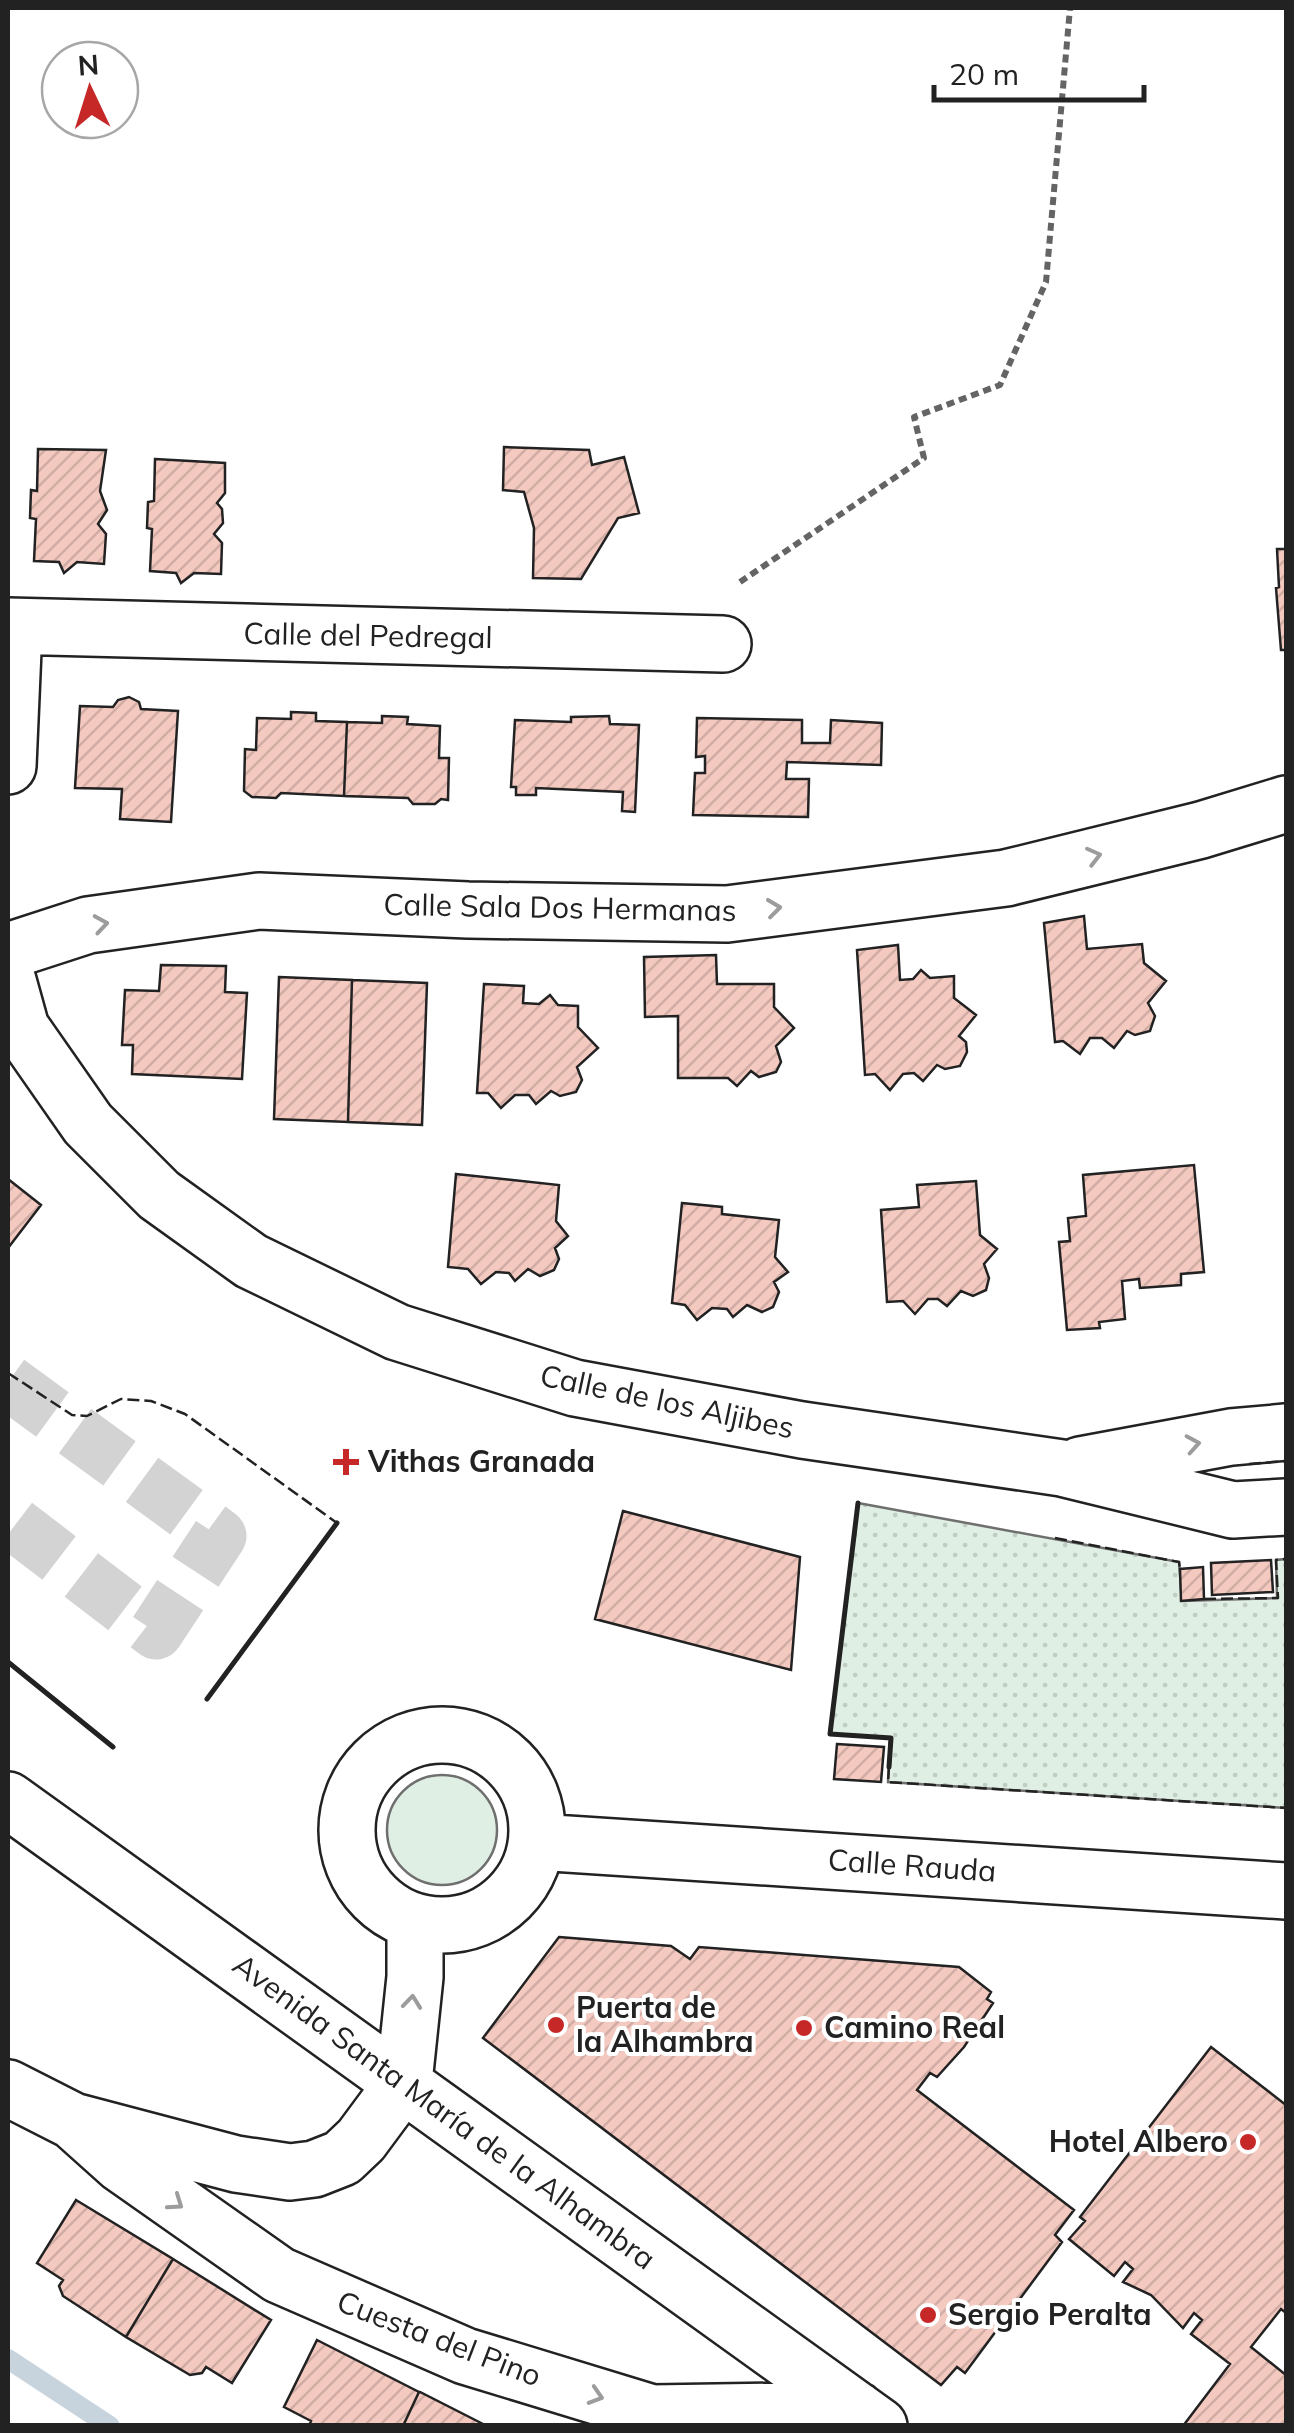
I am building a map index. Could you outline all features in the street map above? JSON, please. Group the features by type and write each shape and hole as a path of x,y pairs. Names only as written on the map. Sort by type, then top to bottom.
{"street":[{"name":"Calle del Pedregal","path":"8,766 11,627 716,644"},
{"name":"Calle Sala Dos Hermanas","path":"8,951 88,925 259,902 727,914 1006,878 1201,830 1286,804"},
{"name":"Calle de los Aljibes","path":"8,981 21,1028 78,1109 159,1195 251,1261 396,1332 575,1388 802,1430 1062,1468 1234,1510 1286,1507"},
{"name":"Calle de los Aljibes","path":"1062,1468 1231,1437 1286,1432"},
{"path":"423,1735 454,1736 485,1744 510,1763 528,1788 538,1818 537,1842 524,1879 504,1903 477,1918 446,1926 415,1922 386,1908 364,1886 350,1856 346,1826 350,1801 368,1767 393,1747 423,1735"},
{"name":"Avenida Santa María de la Alhambra","path":"8,1800 868,2418"},
{"name":"Calle Rauda","path":"537,1842 1286,1890"},
{"path":"404,2082 415,1978 415,1922"},
{"name":"Cuesta del Pino","path":"8,2088 72,2121 236,2164 290,2172 314,2169 342,2158 361,2140 404,2082"},
{"name":"Cuesta del Pino","path":"72,2121 121,2164 280,2275 466,2356 652,2413 868,2418"}],"path":[{"path":"716,644 708,604 924,458 914,417 1000,385 1046,282 1070,8"}],"green space":[{"path":"858,1503 1179,1562 1182,1601 1277,1598 1276,1560 1286,1559 1286,1808 888,1782 890,1738 830,1734"},
{"path":"442,1775 463,1779 481,1791 493,1809 497,1830 493,1851 481,1869 463,1881 442,1885 421,1881 403,1869 391,1851 387,1830 391,1809 403,1791 421,1779"}],"building":[{"path":"504,447 589,450 592,465 624,457 639,513 618,518 581,579 533,578 534,528 524,492 503,490"},
{"path":"38,449 106,450 100,491 107,510 98,524 106,534 104,564 77,562 64,573 59,562 34,561 36,519 30,518 31,490 37,491"},
{"path":"155,459 225,463 225,493 217,503 222,509 223,523 214,534 222,543 221,574 194,573 181,583 176,573 150,571 152,529 147,528 148,502 154,501"},
{"path":"1277,549 1286,549 1286,650 1281,650"},
{"path":"129,697 139,702 141,709 178,711 171,822 120,819 122,789 75,788 80,706 113,707 118,700"},
{"path":"291,712 316,713 316,721 347,722 344,796 281,793 276,798 252,797 244,791 245,749 256,750 257,718 291,719"},
{"path":"382,716 408,717 407,724 440,726 439,758 449,758 448,800 413,804 408,798 344,796 347,722 382,723"},
{"path":"609,716 610,724 639,725 635,812 622,811 623,792 536,788 536,795 516,795 516,787 511,787 515,720 571,722 571,717"},
{"path":"697,718 802,720 802,743 830,743 831,720 882,723 881,765 787,762 786,779 809,779 808,817 693,815 695,773 705,773 705,756 696,757"},
{"path":"1084,916 1087,949 1142,944 1144,963 1166,981 1148,1003 1155,1016 1150,1031 1135,1035 1127,1031 1114,1048 1102,1038 1090,1038 1080,1054 1063,1041 1055,1042 1044,923"},
{"path":"898,945 900,980 913,979 921,970 930,978 954,976 954,998 976,1015 959,1036 966,1042 967,1052 960,1066 945,1069 937,1065 923,1081 914,1073 903,1074 890,1090 875,1074 865,1075 857,950"},
{"path":"716,955 717,984 774,984 774,1007 794,1028 776,1046 781,1062 776,1072 759,1077 751,1071 737,1086 728,1078 678,1078 678,1016 645,1017 644,957"},
{"path":"161,965 226,966 225,992 247,993 242,1079 132,1074 133,1045 122,1045 125,990 159,991"},
{"path":"279,977 352,980 348,1122 274,1119"},
{"path":"352,980 427,983 422,1125 348,1122"},
{"path":"484,984 524,986 523,1003 539,1004 550,995 558,1005 578,1006 578,1027 598,1048 577,1067 582,1080 576,1092 560,1096 551,1091 536,1104 529,1095 515,1095 501,1108 488,1093 477,1093"},
{"path":"1194,1165 1204,1272 1181,1274 1181,1285 1140,1288 1139,1279 1122,1281 1125,1319 1099,1322 1100,1328 1067,1330 1059,1242 1070,1241 1068,1218 1086,1216 1083,1175"},
{"path":"456,1174 559,1185 556,1221 568,1236 555,1248 559,1259 554,1270 540,1276 528,1269 515,1281 509,1273 496,1272 481,1284 468,1269 448,1267"},
{"path":"8,1179 41,1205 8,1248"},
{"path":"976,1181 980,1235 997,1249 984,1264 989,1278 986,1290 973,1296 961,1291 947,1306 938,1299 928,1299 915,1314 903,1301 887,1302 881,1210 919,1207 917,1185"},
{"path":"682,1203 722,1207 722,1214 779,1220 775,1257 788,1272 774,1282 779,1292 773,1307 762,1312 747,1305 733,1317 727,1309 712,1308 697,1320 685,1305 672,1303"},
{"path":"623,1511 800,1557 791,1670 595,1619"},
{"path":"1271,1560 1273,1592 1212,1595 1211,1563"},
{"path":"1203,1567 1204,1599 1181,1601 1180,1569"},
{"path":"837,1744 884,1747 881,1782 834,1779"},
{"path":"559,1937 671,1946 690,1959 699,1947 959,1967 991,1992 987,1999 993,2003 964,2047 937,2077 930,2073 917,2090 1074,2210 1055,2235 1062,2242 965,2373 957,2367 941,2385 483,2038"},
{"path":"1211,2047 1286,2105 1286,2313 1281,2309 1251,2347 1286,2375 1286,2426 1183,2426 1230,2364 1191,2334 1202,2320 1194,2313 1183,2328 1151,2295 1123,2282 1133,2269 1125,2262 1114,2276 1069,2239 1085,2221 1080,2217"},
{"path":"76,2200 173,2259 126,2337 63,2296 59,2286 63,2280 37,2263"},
{"path":"173,2259 271,2320 232,2383 206,2367 202,2373 190,2375 126,2337"},
{"path":"317,2340 419,2392 403,2426 309,2426 311,2421 284,2407"},
{"path":"420,2392 487,2426 403,2426"}],"waterway":[{"path":"8,2359 110,2426"}],"tunnel":[{"path":"8,1382 219,1536 156,1632 8,1519"}],"fence":[{"path":"8,1373 72,1415 87,1416 121,1399 151,1401 185,1414 337,1523"},
{"path":"1249,1464 1286,1461"},
{"path":"1055,1538 1179,1562 1180,1569"},
{"path":"1204,1599 1278,1598 1276,1560 1286,1559"},
{"path":"889,1767 888,1782 1286,1808"}],"wall":[{"path":"858,1503 830,1734 891,1738 889,1767"},
{"path":"207,1699 337,1523"},
{"path":"8,1662 113,1747"}],"place":[{"name":"Vithas Granada","path":"346,1462"},
{"name":"Puerta de la Alhambra","path":"556,2025"},
{"name":"Camino Real","path":"804,2028"},
{"name":"Hotel Albero","path":"1248,2142"},
{"name":"Sergio Peralta","path":"928,2315"}]}
